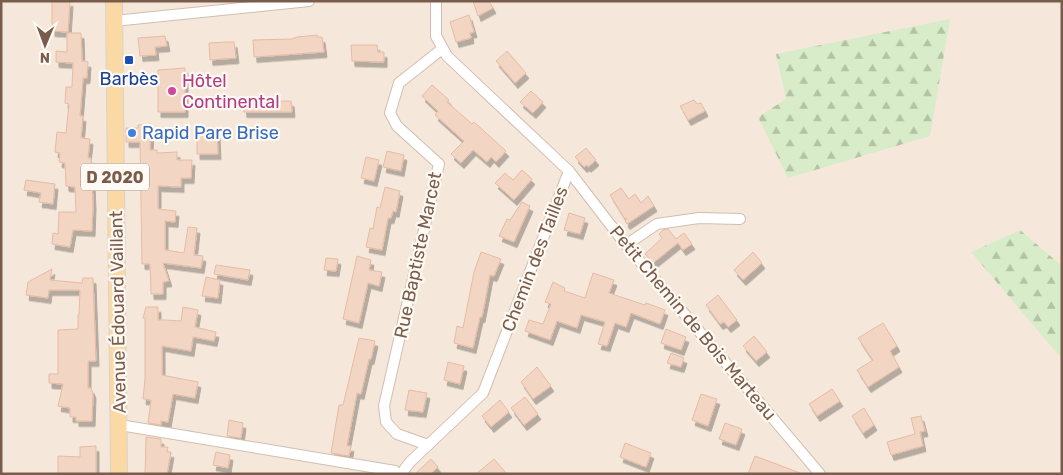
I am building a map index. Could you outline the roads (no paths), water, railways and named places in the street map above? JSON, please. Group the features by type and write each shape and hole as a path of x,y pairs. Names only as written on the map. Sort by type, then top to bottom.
{"main road":[{"name":"Avenue Édouard Vaillant","path":"114,1 120,424 119,474"}],"street":[{"path":"114,21 309,1"},
{"name":"Chemin des Tailles","path":"401,474 410,462 483,393 569,171 447,56 436,36 436,1"},
{"name":"Rue Baptiste Marcet","path":"428,445 397,434 386,422 384,406 439,164 397,126 390,113 399,83 442,49"},
{"name":"Petit Chemin de Bois Marteau","path":"569,171 626,245 820,474"},
{"path":"626,245 657,224 699,218 740,219"},
{"path":"120,424 395,471 397,474"}],"place":[{"name":"Barbès","path":"129,60"},
{"name":"Hôtel Continental","path":"172,91"},
{"name":"Rapid Pare Brise","path":"132,133"}]}
